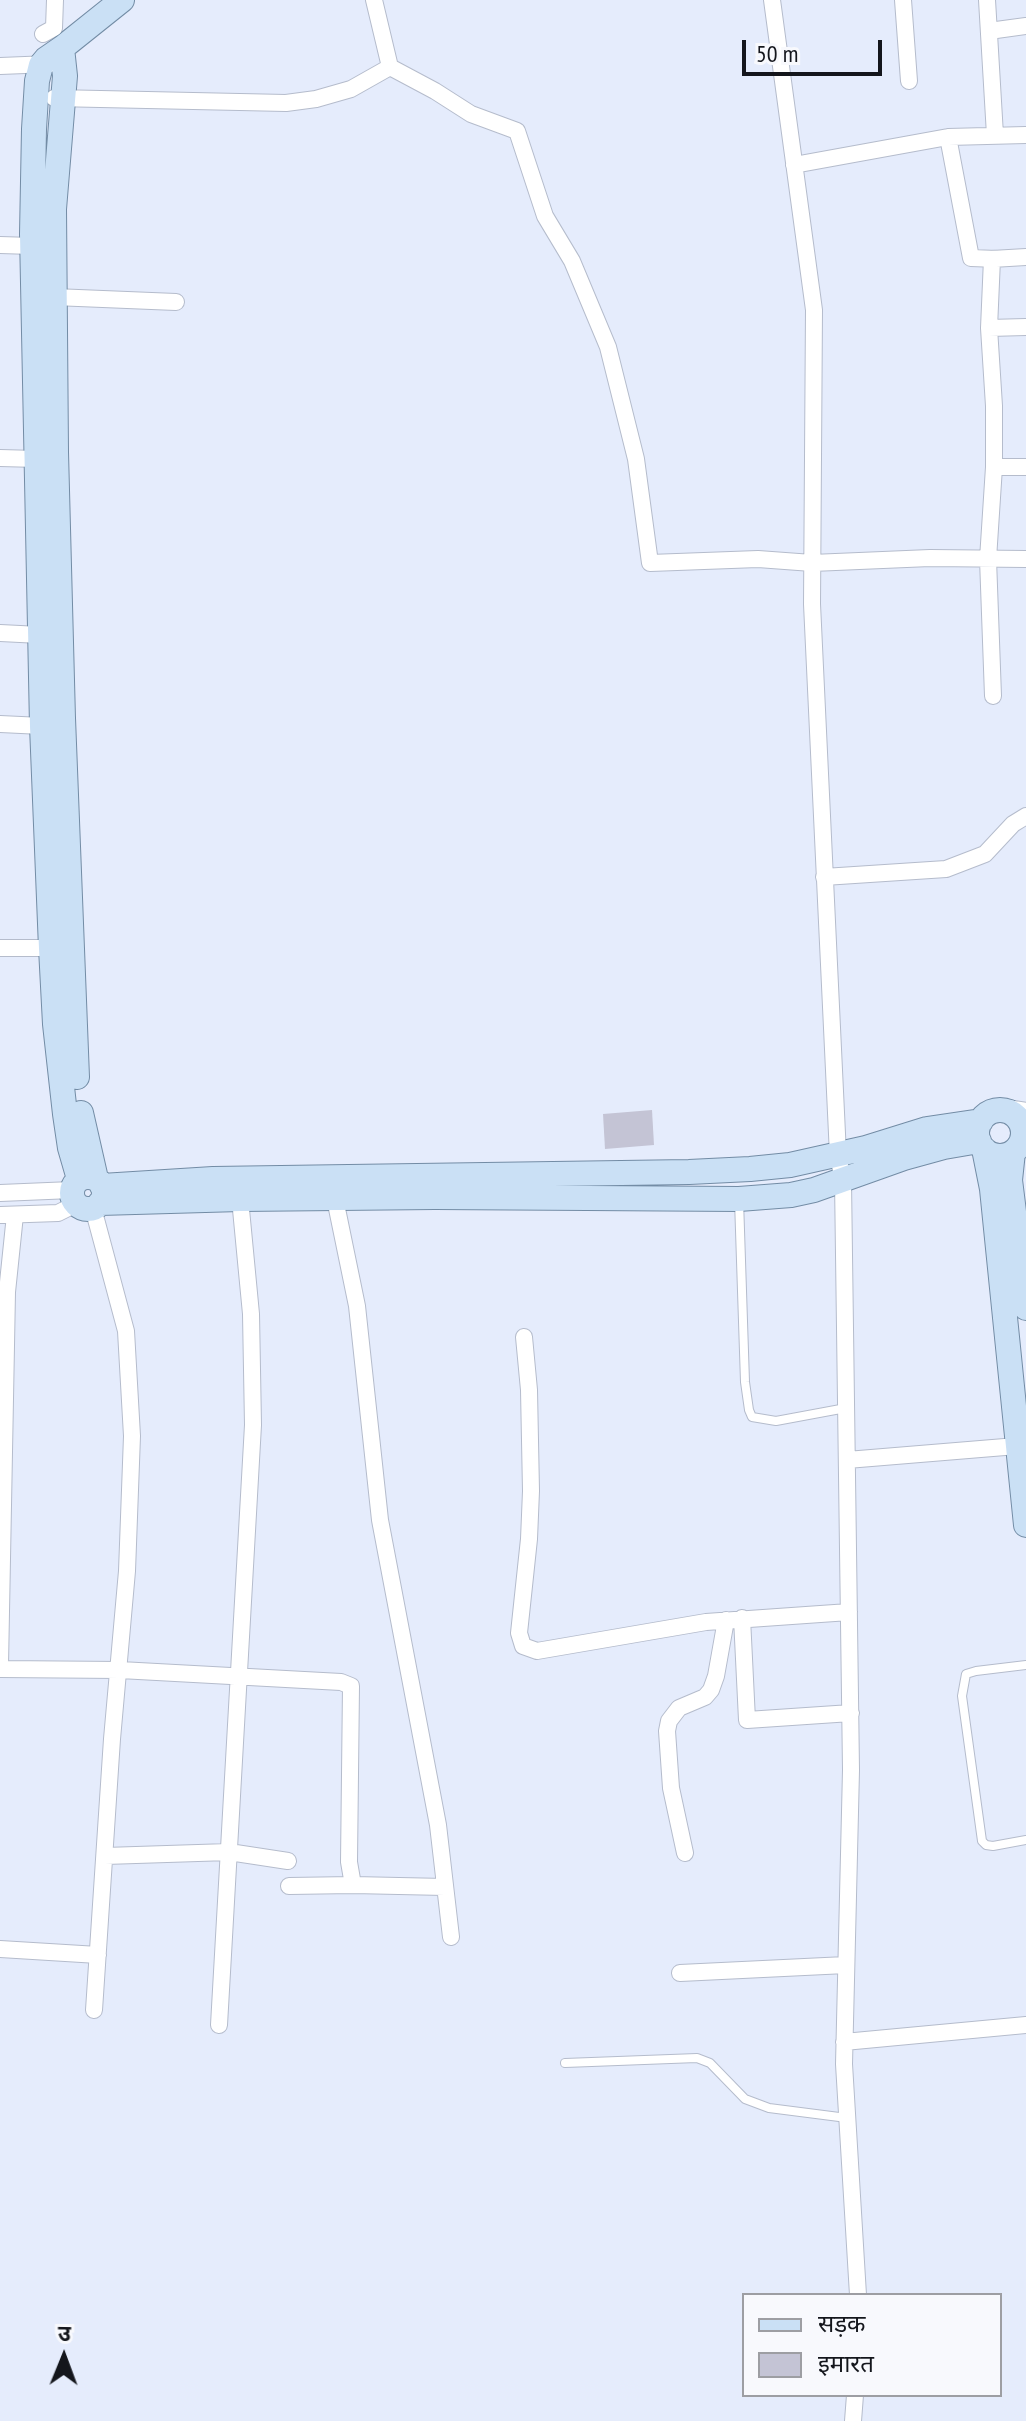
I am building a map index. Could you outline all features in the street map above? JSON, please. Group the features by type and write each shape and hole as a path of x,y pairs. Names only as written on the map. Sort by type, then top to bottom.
{"main road":[{"path":"89,1193 70,1148 55,1024 51,948 42,726 32,246 36,98 53,53 122,0"},
{"path":"53,53 63,99 54,209 54,297 73,1022 89,1193"},
{"path":"1026,1308 1010,1180 1024,1135 1017,1113 998,1110 988,1114 981,1137 992,1189 1026,1525"},
{"path":"89,1193 213,1179 689,1172 790,1165 838,1155 927,1129 981,1137 993,1155 1003,1156 1020,1146"},
{"path":"89,1193 240,1199 739,1199 791,1195 981,1137"}],"street":[{"path":"0,66 53,53 55,0"},
{"path":"374,0 390,67 471,114 517,131 545,216 572,261 608,347 636,459 650,563 758,559 812,563 930,558 1026,559"},
{"path":"772,0 814,310 812,563 824,877 838,1155 843,1181 851,1713 844,2042 858,2293"},
{"path":"903,0 909,81"},
{"path":"987,0 995,135"},
{"path":"989,31 1026,26"},
{"path":"36,98 286,103 316,99 351,89 390,67"},
{"path":"794,165 948,137 1026,135"},
{"path":"948,137 971,258 1026,257"},
{"path":"0,245 32,246"},
{"path":"993,696 988,559 994,406 989,328 992,259 997,259"},
{"path":"54,297 176,302"},
{"path":"989,328 1026,327"},
{"path":"0,458 37,459"},
{"path":"994,467 1026,467"},
{"path":"0,633 40,635"},
{"path":"0,724 42,726"},
{"path":"824,877 946,869 985,854 1013,824 1026,816"},
{"path":"0,948 51,948"},
{"path":"0,1193 89,1193"},
{"path":"89,1193 58,1213 8,1215 0,1667 120,1670 341,1682 351,1686 349,1862 353,1885"},
{"path":"89,1193 126,1331 131,1421 127,1571 94,2010"},
{"path":"219,2025 253,1425 251,1314 240,1199"},
{"path":"335,1199 357,1306 380,1520 438,1825 451,1937"},
{"path":"524,1337 529,1390 531,1491 519,1633 523,1646 537,1651 734,1619 849,1612"},
{"path":"847,1460 1017,1446"},
{"path":"734,1619 747,1720 851,1713"},
{"path":"685,1853 671,1788 669,1721 679,1708 705,1697 711,1690 734,1619"},
{"path":"105,1856 229,1852 288,1861"},
{"path":"289,1886 445,1887"},
{"path":"0,1949 98,1955"},
{"path":"680,1973 846,1965"},
{"path":"844,2042 1026,2025"},
{"path":"853,2421 855,2397"}],"lane":[{"path":"739,1199 745,1382 752,1417 776,1421 846,1408"},
{"path":"1026,1665 966,1674 962,1696 982,1841 993,1846 1026,1840"},
{"path":"565,2063 697,2058 710,2063 745,2099 769,2108 847,2118"}],"building":[{"path":"652,1110 654,1145 605,1149 603,1114"}]}
